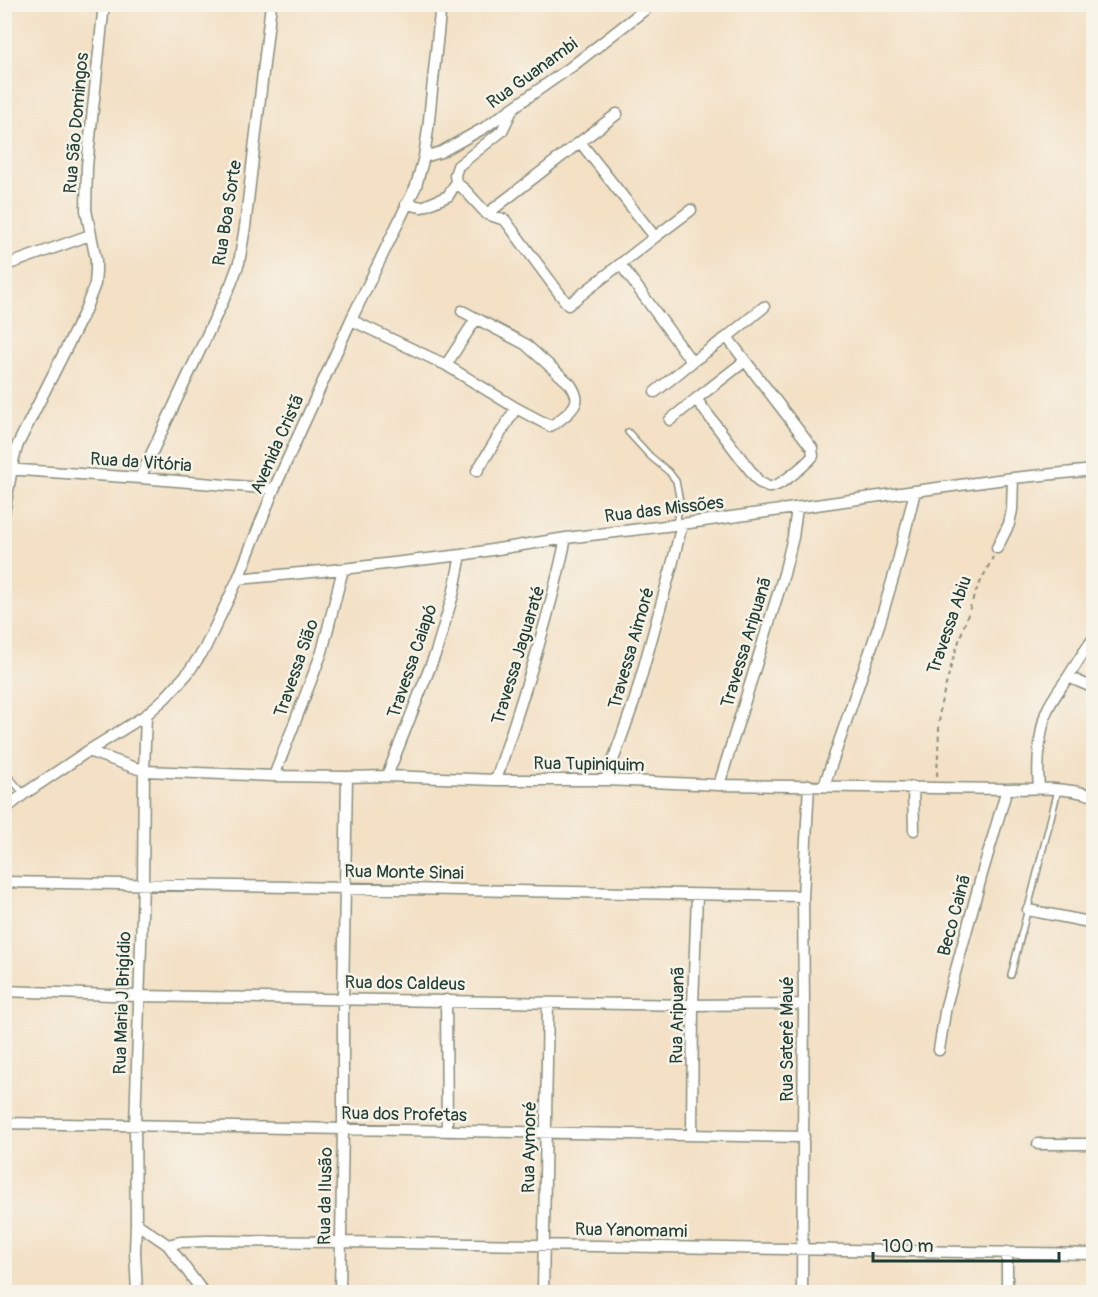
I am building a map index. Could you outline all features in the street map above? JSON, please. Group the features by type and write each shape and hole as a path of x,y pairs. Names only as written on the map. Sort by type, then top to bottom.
{"street":[{"name":"Rua São Domingos","path":"4,513 8,469 24,431 84,313 95,284 96,260 86,210 87,166 104,4"},
{"name":"Rua Boa Sorte","path":"140,478 239,263 271,4"},
{"name":"Avenida Cristã","path":"4,810 88,751 146,715 187,674 204,650 238,579 274,489 351,320 416,186 424,157 441,4"},
{"name":"Rua Guanambi","path":"424,157 441,152 484,128 571,67 652,4"},
{"path":"406,204 422,207 448,196 456,183 455,175 458,166 502,131 513,108"},
{"path":"487,214 617,114"},
{"path":"580,142 655,237"},
{"path":"456,183 487,214 505,220 568,304 691,210"},
{"path":"4,266 90,235"},
{"path":"621,265 692,362"},
{"path":"655,392 764,307"},
{"path":"351,320 446,365 550,426 574,408 577,400 570,384 525,344 462,311"},
{"path":"446,365 476,319"},
{"path":"696,399 759,482 767,487 776,486 813,456 812,448 727,338"},
{"path":"670,420 745,361"},
{"path":"477,471 516,408"},
{"name":"Rua da Vitória","path":"8,469 274,489"},
{"name":"Rua das Missões","path":"238,579 462,555 567,538 915,491 1094,470"},
{"path":"997,548 1009,524 1013,478"},
{"path":"824,786 879,625 897,565 915,491"},
{"name":"Travessa Aripuanã","path":"719,785 784,574 797,508"},
{"name":"Travessa Aimoré","path":"606,780 635,699 672,565 679,524"},
{"name":"Travessa Jaguaraté","path":"496,780 534,662 567,538"},
{"name":"Travessa Caiapó","path":"387,776 436,652 462,555"},
{"name":"Travessa Sião","path":"274,776 322,652 343,569"},
{"path":"1039,788 1041,737 1046,713 1082,652 1094,638"},
{"path":"1068,677 1094,688"},
{"name":"Rua Maria J Brigídio","path":"137,1293 135,1125 146,715"},
{"name":"Rua Tupiniquim","path":"88,751 144,771 274,776 606,780 719,785 1039,788 1094,796"},
{"name":"Rua da Ilusão","path":"340,1293 347,777"},
{"name":"Rua Saterê Maué","path":"802,1293 803,896 809,785"},
{"path":"913,788 914,830"},
{"name":"Beco Cainã","path":"939,1050 949,995 1007,789"},
{"name":"Rua Monte Sinai","path":"4,882 803,896"},
{"name":"Rua Aripuanã","path":"692,1135 697,895"},
{"path":"1028,910 1094,923"},
{"name":"Rua dos Caldeus","path":"4,991 138,996 549,1003 804,1004"},
{"path":"446,1000 447,1131"},
{"name":"Rua Aymoré","path":"543,1293 549,1003"},
{"name":"Rua dos Profetas","path":"4,1123 804,1137"},
{"path":"1038,1143 1094,1144"},
{"path":"136,1223 168,1245 203,1293"},
{"name":"Rua Yanomami","path":"168,1245 189,1241 340,1242 1094,1254"},
{"path":"1007,1252 1007,1293"}],"lane":[{"path":"628,432 676,481 680,502 679,524"},
{"path":"4,771 24,794"},
{"path":"1011,975 1058,789"}],"path":[{"name":"Travessa Abiu","path":"936,788 940,707 975,593 997,548"}]}
